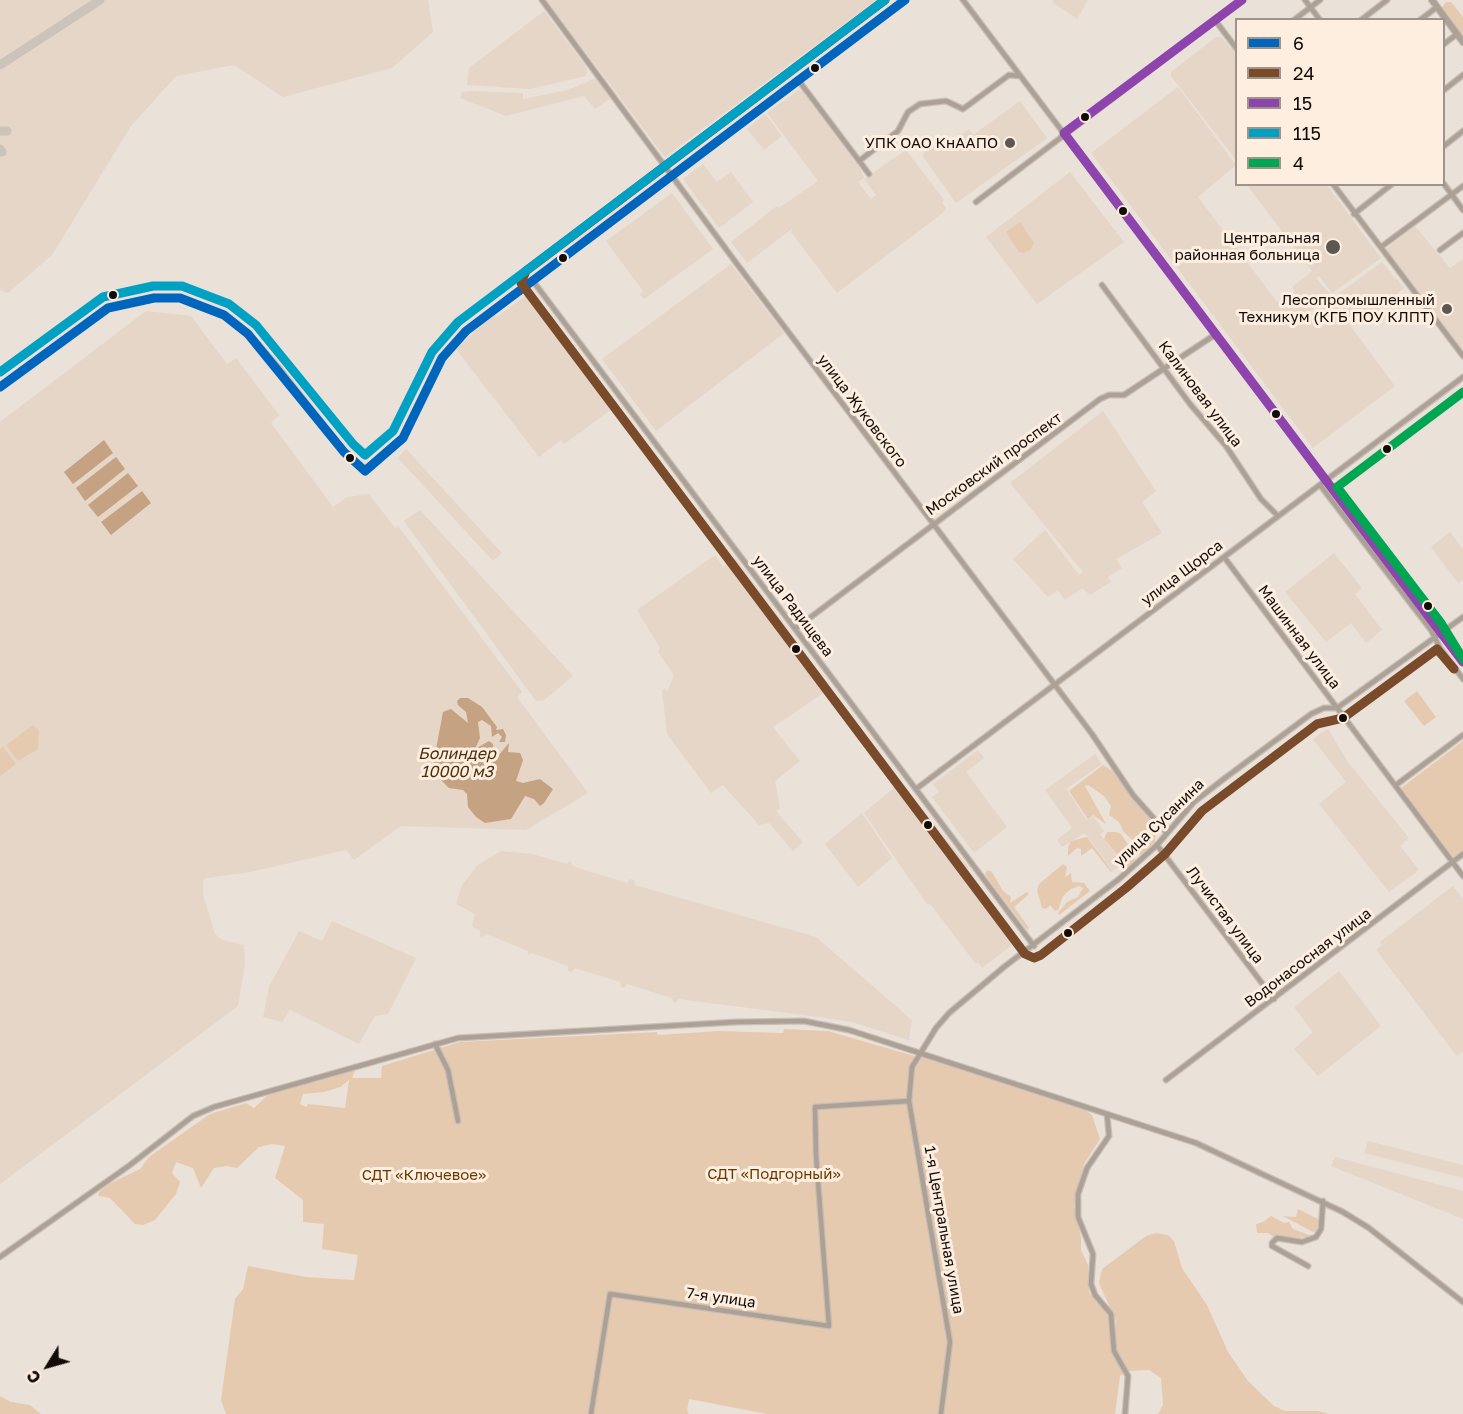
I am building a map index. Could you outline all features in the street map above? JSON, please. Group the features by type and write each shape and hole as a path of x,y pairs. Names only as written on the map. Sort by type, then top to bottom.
{"main road":[{"path":"0,387 93,318 121,304 154,298 180,298 209,308 230,320 264,351 344,452 364,471 403,438 434,374 452,346 533,281 905,0"},
{"path":"1432,0 1463,42"}],"street":[{"name":"улица Жуковского","path":"542,0 932,525 1092,734 1133,795 1166,832"},
{"path":"963,0 1463,662"},
{"path":"976,202 1242,0"},
{"path":"1305,0 1318,18"},
{"path":"1296,18 1320,0"},
{"path":"1364,18 1388,0"},
{"path":"1423,18 1437,7"},
{"path":"1215,20 1235,47"},
{"path":"1445,43 1457,34"},
{"path":"859,161 898,131 908,112 920,104 946,101 963,109 1009,75 1020,76"},
{"path":"1445,88 1463,75"},
{"path":"799,81 869,174"},
{"path":"1445,144 1463,131"},
{"path":"1334,186 1463,356"},
{"path":"1354,214 1389,186"},
{"path":"1445,186 1463,210"},
{"path":"1381,247 1463,186"},
{"path":"1440,250 1463,233"},
{"name":"улица Радищева","path":"533,281 1034,946"},
{"name":"Калиновая улица","path":"1102,285 1190,404 1226,446 1261,499 1278,516"},
{"name":"Московский проспект","path":"795,629 932,525 996,480 1100,399 1109,395 1124,395 1216,334"},
{"name":"улица Щорса","path":"916,789 1463,377"},
{"path":"1320,485 1434,636 1463,679"},
{"name":"Машинная улица","path":"1224,557 1463,876"},
{"name":"улица Сусанина","path":"921,1053 936,1028 949,1013 1119,879 1157,845 1194,802 1311,714 1324,708 1337,708 1463,617"},
{"path":"1396,785 1463,735"},
{"name":"Лучистая улица","path":"1157,845 1274,999"},
{"name":"Водонасосная улица","path":"1166,1080 1463,854"},
{"path":"0,1257 204,1111 458,1038 804,1021 829,1024 1196,1143 1323,1202 1369,1228 1463,1302"},
{"path":"435,1044 448,1070 458,1121"},
{"name":"1-я Центральная улица","path":"921,1053 912,1067 909,1101 950,1340 941,1414"},
{"name":"7-я улица","path":"591,1414 610,1294 829,1326 816,1155 815,1107 909,1101"},
{"path":"1107,1114 1109,1136 1087,1167 1078,1194 1078,1217 1093,1254 1091,1284 1095,1295 1111,1314 1114,1351 1127,1373 1125,1414"},
{"path":"1308,1266 1272,1246 1277,1238 1302,1242 1316,1237 1321,1229 1323,1202"}],"shaded area":[{"path":"0,0 428,0 433,32 392,68 283,97 234,65 176,76 131,126 52,255 8,293 0,290"},
{"path":"546,0 876,0 665,157"},
{"path":"1054,0 1088,0 1077,19 1052,2"},
{"path":"544,11 587,68 586,76 530,89 467,85 469,68"},
{"path":"1216,37 1221,37 1235,53 1235,159 1171,76 1171,72"},
{"path":"598,77 613,97 595,109 584,96 506,116 460,98 462,92 470,91 523,93 523,99 568,90"},
{"path":"1178,87 1235,164 1198,197 1278,303 1295,291 1292,287 1312,271 1248,186 1328,186 1381,258 1332,293 1319,276 1316,278 1331,295 1310,311 1313,315 1332,301 1395,386 1313,448 1091,153"},
{"path":"799,90 803,92 861,170 864,178 858,182 871,199 876,195 864,179 906,150 944,200 942,203 946,208 944,212 837,293 791,232 793,228 747,263 731,242 777,206 779,208 818,181 767,113"},
{"path":"1020,101 1047,138 956,203 922,155 936,143 949,144 969,129 973,135"},
{"path":"765,114 782,136 764,150 747,129"},
{"path":"703,164 717,182 731,172 753,202 719,228 683,179"},
{"path":"1070,172 1124,242 1037,304 986,237"},
{"path":"672,193 713,249 644,299 640,294 643,291 606,241"},
{"name":"Лесопромышленный Техникум (КГБ ПОУ КЛПТ)","path":"1415,226 1450,268 1463,259 1463,350 1386,249"},
{"path":"1382,262 1404,288 1360,325 1356,325 1334,297"},
{"path":"731,264 784,333 656,431 602,359"},
{"path":"532,291 616,406 564,444 561,440 539,457 456,349 483,324 495,315 497,317"},
{"path":"146,311 191,316 227,364 236,358 279,415 271,423 333,507 347,497 369,494 395,528 398,526 522,692 517,697 588,793 526,830 401,826 354,860 346,850 250,872 206,878 203,880 203,895 215,934 222,940 244,945 245,964 238,1006 0,1184 0,422"},
{"path":"1103,411 1156,491 1142,502 1162,533 1116,559 1122,568 1108,577 1111,582 1090,595 1082,588 1065,600 1058,590 1048,597 1013,559 1045,530 1079,575 1083,572 1010,483"},
{"path":"406,449 502,553 493,561 398,458"},
{"path":"420,510 573,676 544,700 536,701 404,521"},
{"path":"1450,532 1463,549 1463,580 1458,583 1431,547"},
{"path":"1334,553 1362,588 1355,594 1382,630 1366,643 1351,623 1326,642 1285,592"},
{"path":"715,555 723,567 735,558 831,688 773,727 800,761 775,781 780,809 776,811 803,842 793,851 769,823 759,825 723,785 711,793 667,734 662,689 668,690 674,675 658,652 660,648 637,610"},
{"path":"1328,729 1348,762 1409,838 1400,846 1419,870 1389,892 1319,804 1346,782 1313,739"},
{"path":"978,750 984,758 966,772 1007,827 974,853 932,797 939,792 933,784"},
{"path":"1095,754 1102,764 1066,789 1087,820 1093,816 1104,831 1100,834 1122,863 1113,871 1085,833 1062,847 1057,840 1072,828 1045,790"},
{"path":"901,782 969,868 967,871 1017,938 1010,943 1012,945 982,968 978,962 976,964 931,905 927,904 864,813"},
{"path":"862,813 892,858 858,887 825,844"},
{"path":"501,851 532,854 567,864 570,861 573,866 588,871 627,883 630,879 634,880 635,885 816,937 912,1020 909,1040 852,1022 678,999 676,1003 672,998 627,984 624,988 621,987 620,982 575,968 572,972 568,971 568,966 532,953 528,955 528,951 486,934 483,937 480,936 480,931 472,926 475,914 456,904 462,885 478,865"},
{"path":"1453,886 1463,899 1463,1051 1457,1056 1376,950 1382,945 1380,942"},
{"path":"332,921 416,958 388,1014 375,1016 359,1044 290,1010 282,1022 263,1017 269,987 299,931 322,941"},
{"path":"1339,971 1381,1026 1318,1076 1294,1049 1313,1032 1294,1007"},
{"path":"1368,1141 1463,1165 1463,1178 1364,1153"},
{"path":"1335,1157 1463,1191 1463,1219 1331,1166"}],"green space":[{"path":"1446,2 1451,2 1463,17 1463,39 1441,9"},
{"path":"1020,222 1034,243 1030,250 1023,253 1019,252 1006,232"},
{"path":"1327,485 1438,633 1435,633 1325,487"},
{"path":"1417,691 1436,717 1424,726 1404,701"},
{"path":"33,725 39,730 38,749 18,761 6,745"},
{"path":"1463,741 1463,850 1453,857 1401,788"},
{"path":"3,747 16,764 0,776 0,749"},
{"path":"1103,765 1113,771 1156,826 1155,842 1140,856 1138,846 1123,831 1119,822 1109,815 1111,806 1104,796 1088,785 1085,786 1106,824 1093,815 1088,819 1069,791"},
{"path":"1107,832 1121,834 1135,855 1134,862 1124,869 1121,866 1123,862 1104,839"},
{"path":"1087,837 1111,872 1092,848 1081,856 1081,849 1077,848 1068,856 1071,841"},
{"path":"1063,864 1067,867 1065,877 1071,873 1072,882 1084,883 1090,891 1059,915 1058,913 1067,902 1078,897 1083,888 1079,886 1071,889 1063,896 1058,910 1055,911 1050,905 1046,909 1042,908 1037,890 1039,884"},
{"path":"987,870 992,872 1003,891 1011,897 1010,903 1027,892 1029,894 1014,907 1029,928 1027,930 988,879 985,874"},
{"path":"784,1029 828,1031 914,1056 914,1060 920,1061 921,1056 1082,1108 1092,1115 1100,1139 1084,1164 1074,1206 1081,1238 1081,1250 1088,1265 1089,1292 1109,1317 1110,1337 1115,1330 1116,1321 1099,1283 1102,1269 1146,1236 1156,1233 1168,1235 1174,1241 1182,1268 1207,1305 1228,1352 1248,1381 1274,1406 1285,1411 1318,1411 1329,1414 1158,1414 1163,1405 1161,1378 1149,1370 1127,1371 1120,1376 1115,1414 767,1414 689,1399 687,1411 689,1414 226,1414 221,1400 235,1299 243,1289 248,1266 306,1277 354,1280 358,1255 322,1249 324,1224 303,1222 303,1200 275,1178 285,1146 272,1144 259,1147 237,1168 227,1166 214,1168 201,1188 193,1168 176,1162 172,1173 180,1182 176,1194 155,1220 143,1225 135,1224 110,1198 99,1196 98,1193 109,1184 140,1169 149,1157 210,1114 246,1103 254,1108 268,1095 350,1071 355,1071 352,1078 381,1078 382,1066 460,1042 657,1032 658,1035 719,1031 783,1033","holes":["349,1080 345,1108 308,1104 306,1107 300,1104 303,1094 324,1092 340,1087"]},
{"path":"1298,1209 1318,1219 1317,1231 1313,1232 1283,1216 1296,1217"},
{"path":"1271,1216 1284,1223 1289,1222 1293,1229 1312,1236 1293,1239 1281,1236 1274,1238 1269,1233 1257,1233 1256,1224"},
{"path":"0,1396 11,1402 30,1405 41,1414 0,1414"}],"water":[{"path":"104,440 113,453 73,484 64,472"},
{"path":"116,457 125,469 85,501 76,488"},
{"path":"128,473 138,486 98,517 88,505"},
{"path":"142,491 151,503 111,535 101,522"},
{"name":"Болиндер 10000 м3","path":"460,698 468,698 482,707 497,727 496,730 503,729 506,735 505,742 499,742 502,737 498,733 492,737 491,726 482,720 478,722 480,738 475,749 489,741 493,744 493,755 498,756 509,743 508,752 520,753 523,760 516,781 523,783 540,779 553,789 544,803 540,806 534,799 525,796 511,819 485,823 468,807 467,794 463,790 449,788 439,778 433,767 443,712 451,709 468,723 466,712 458,705 457,701"}],"taxiway":[{"path":"0,65 100,0"},
{"path":"0,131 7,131"}],"transit line":[{"name":"24","path":"885,0 526,271 521,283 1025,954 1034,958 1041,955 1165,854 1202,811 1317,724 1343,718 1437,649 1454,669"},
{"name":"115","path":"0,372 103,297 153,286 182,286 229,304 256,325 353,444 365,455 393,431 432,352 458,322 885,0"},
{"name":"6","path":"0,387 108,308 154,298 180,298 224,315 248,334 344,452 365,471 403,438 442,358 466,331 905,0"},
{"name":"15","path":"1064,133 1242,0"},
{"name":"15","path":"1064,133 1463,662"},
{"name":"4","path":"1463,392 1337,487 1441,623 1463,659"}],"place":[{"name":"УПК ОАО КнААПО","path":"1010,143"},
{"name":"Центральная районная больница","path":"1333,247"},
{"name":"Лесопромышленный Техникум (КГБ ПОУ КЛПТ)","path":"1447,309"}],"park label":[{"name":"СДТ «Подгорный»","path":"774,1174"},
{"name":"СДТ «Ключевое»","path":"424,1175"}]}
